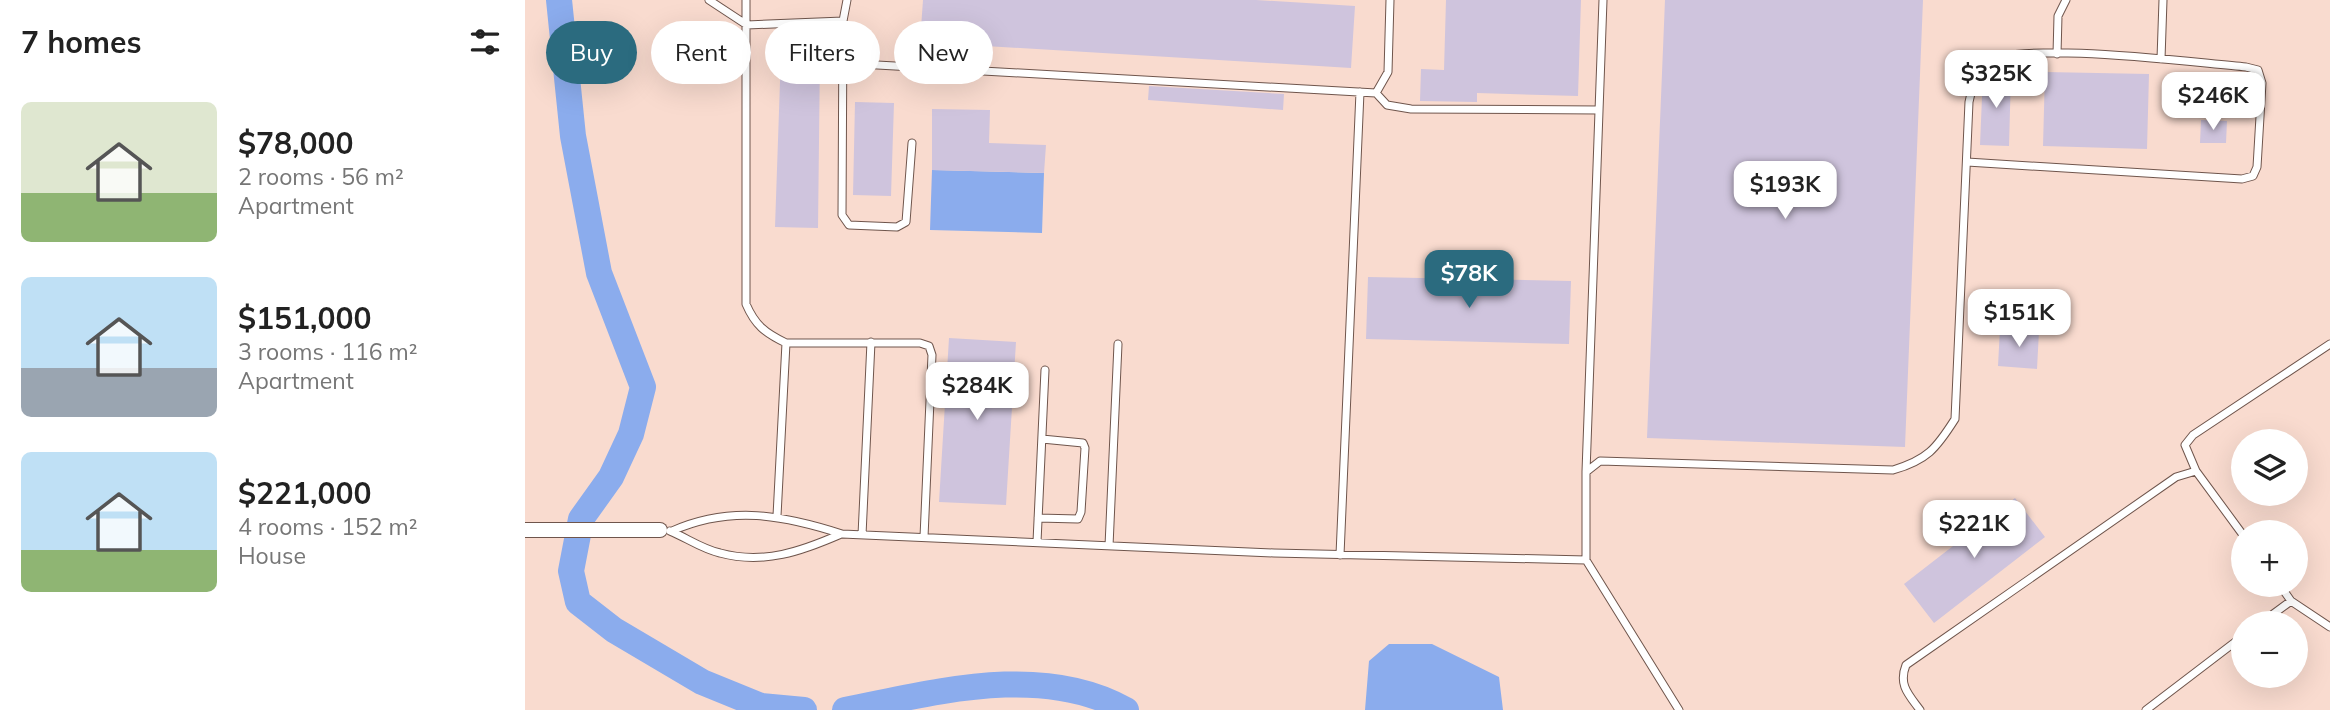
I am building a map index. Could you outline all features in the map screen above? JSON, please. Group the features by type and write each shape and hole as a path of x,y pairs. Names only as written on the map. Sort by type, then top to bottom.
{"street":[{"path":"525,530 666,531"}],"lane":[{"path":"709,0 741,21"},
{"path":"747,0 747,21"},
{"path":"843,21 847,0"},
{"path":"1376,93 1388,72 1389,0"},
{"path":"1603,0 1586,559 1679,710"},
{"path":"2057,54 2058,16 2066,0"},
{"path":"2161,59 2163,0"},
{"path":"1587,472 1600,461 1893,470 1919,462 1939,444 1955,419 1969,102 1978,63 1995,55 2057,54 2161,59 2258,70 2262,82 2257,167 2253,176 2242,179 1967,162"},
{"path":"880,65 1376,93 1387,105 1411,109 1599,110"},
{"path":"747,84 746,304 754,322 767,334 786,343 919,343 929,346 932,355 924,537"},
{"path":"842,84 842,215 849,225 897,227 906,222 912,143"},
{"path":"1340,555 1360,92"},
{"path":"862,535 871,342"},
{"path":"777,516 786,343"},
{"path":"1109,546 1118,344"},
{"path":"2232,520 2196,471 2185,446 2193,435 2330,344"},
{"path":"1037,542 1045,370"},
{"path":"1038,518 1078,519 1081,512 1085,448 1083,443 1076,441 1042,439"},
{"path":"1920,710 1903,687 1902,675 1906,665 2176,477 2196,471"},
{"path":"666,531 689,524 760,513 842,534 1340,555 1586,559"},
{"path":"666,531 720,554 759,558 798,553 842,534"},
{"path":"2288,597 2328,625"},
{"path":"2277,611 2291,601"},
{"path":"2146,710 2231,645"}],"water":[{"path":"932,170 1044,173 1042,233 930,230"},
{"path":"1389,644 1432,644 1499,677 1503,710 1365,710 1369,661"}],"building":[{"path":"923,0 1256,0 1355,6 1351,68 993,46 993,21 922,21"},
{"path":"1446,0 1581,0 1578,96 1477,93 1477,102 1420,101 1421,69 1444,70"},
{"path":"1665,0 1923,0 1905,447 1647,438"},
{"path":"2045,72 2149,74 2147,149 2043,146"},
{"path":"1983,73 2011,74 2009,146 1980,145"},
{"path":"780,84 820,84 818,228 775,227"},
{"path":"1149,86 1284,94 1283,110 1148,100"},
{"path":"855,102 894,103 891,196 853,195"},
{"path":"932,109 990,110 989,143 1046,145 1044,173 932,170"},
{"path":"2201,120 2227,121 2226,143 2200,143"},
{"path":"1368,277 1571,281 1569,344 1366,339"},
{"path":"2000,328 2039,331 2037,369 1998,366"},
{"path":"949,338 1016,342 1006,505 939,502"},
{"path":"2015,498 2045,537 1934,623 1904,584"}],"waterway":[{"path":"559,0 573,136 599,273 643,387 631,434 611,477 581,519 571,571 578,602 614,630 702,682 761,706 804,710"},
{"path":"845,710 951,690 1023,684 1059,687 1093,696 1126,710"}]}
